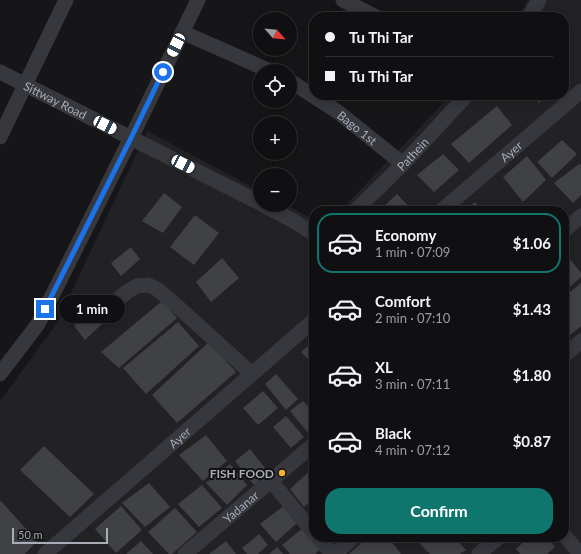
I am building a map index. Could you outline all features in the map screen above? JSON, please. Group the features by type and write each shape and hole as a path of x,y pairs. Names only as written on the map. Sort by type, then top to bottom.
{"street":[{"path":"0,137 66,0"},
{"path":"0,374 38,324 198,0"},
{"path":"343,0 366,12"},
{"path":"182,32 254,64"},
{"name":"Sittway Road","path":"0,72 253,199"},
{"name":"Bago 1st","path":"297,86 309,93"},
{"name":"Ayer","path":"446,206 581,91"},
{"name":"Bago 1st","path":"319,100 338,112 403,164"},
{"name":"Pathein","path":"360,206 403,164 462,100"},
{"path":"277,212 309,231"},
{"path":"569,227 581,216"},
{"path":"110,306 128,291 137,286 148,285 157,289 252,374"},
{"name":"Ayer","path":"45,554 309,324"},
{"path":"569,352 581,342"},
{"name":"Yadanar","path":"185,554 309,448"},
{"path":"271,481 309,527"},
{"path":"569,541 580,554"},
{"path":"322,542 333,554 348,542"},
{"path":"479,554 493,542"}],"shaded area":[{"path":"528,0 581,0 581,554 0,554 0,401 57,323 147,131 253,187 253,212 297,212 297,211 309,217 309,542 569,542 569,206 345,206 446,100 569,100 569,12 521,12"}],"building":[{"path":"497,106 512,125 469,163 451,144"},
{"path":"562,140 577,154 552,178 537,162"},
{"path":"443,154 459,170 434,192 417,175"},
{"path":"527,156 546,180 523,202 503,177"},
{"path":"579,164 581,165 581,195 573,203 554,183"},
{"path":"164,193 182,207 163,233 142,221"},
{"path":"397,194 408,206 384,206"},
{"path":"475,202 479,206 470,206"},
{"path":"195,215 219,233 194,265 170,247"},
{"path":"131,247 140,259 121,276 111,263"},
{"path":"569,257 581,273 581,277 569,288"},
{"path":"222,258 239,278 211,302 196,282"},
{"path":"581,283 581,326 569,336 569,293"},
{"path":"162,301 177,318 119,368 101,352"},
{"path":"93,310 105,321 85,340 74,326"},
{"path":"178,322 199,346 146,394 123,368"},
{"path":"209,342 236,372 177,423 152,395"},
{"path":"309,345 309,360 301,352"},
{"path":"276,374 298,399 286,410 265,384"},
{"path":"263,391 278,408 258,425 243,408"},
{"path":"303,401 309,407 309,434 290,411"},
{"path":"286,416 304,437 291,448 273,427"},
{"path":"206,435 227,461 203,481 179,455"},
{"path":"44,446 94,494 70,517 20,470"},
{"path":"250,449 268,472 254,485 235,461"},
{"path":"230,464 247,485 227,505 206,483"},
{"path":"309,472 309,503 304,507 290,489"},
{"path":"149,483 170,507 145,527 122,503"},
{"path":"202,485 222,508 199,527 178,504"},
{"path":"1,501 37,541 25,554 0,554"},
{"path":"285,505 298,522 276,542 260,524"},
{"path":"121,506 142,530 116,553 95,529"},
{"path":"175,508 197,532 172,554 169,554 148,532"},
{"path":"303,528 309,534 309,542 316,542 322,548 315,554 290,554 282,545"},
{"path":"259,534 268,545 258,554 247,554 242,548"},
{"path":"141,541 153,554 126,554"},
{"path":"226,541 236,554 209,554"},
{"path":"362,542 392,542 401,554 349,554"},
{"path":"423,542 459,542 466,550 460,554 430,554 420,544"},
{"path":"524,542 551,542 555,547 547,554 520,554 516,549"},
{"path":"277,547 283,554 269,554"}],"place":[{"name":"FISH FOOD","path":"282,473"}],"route":[{"path":"45,309 163,72"}]}
